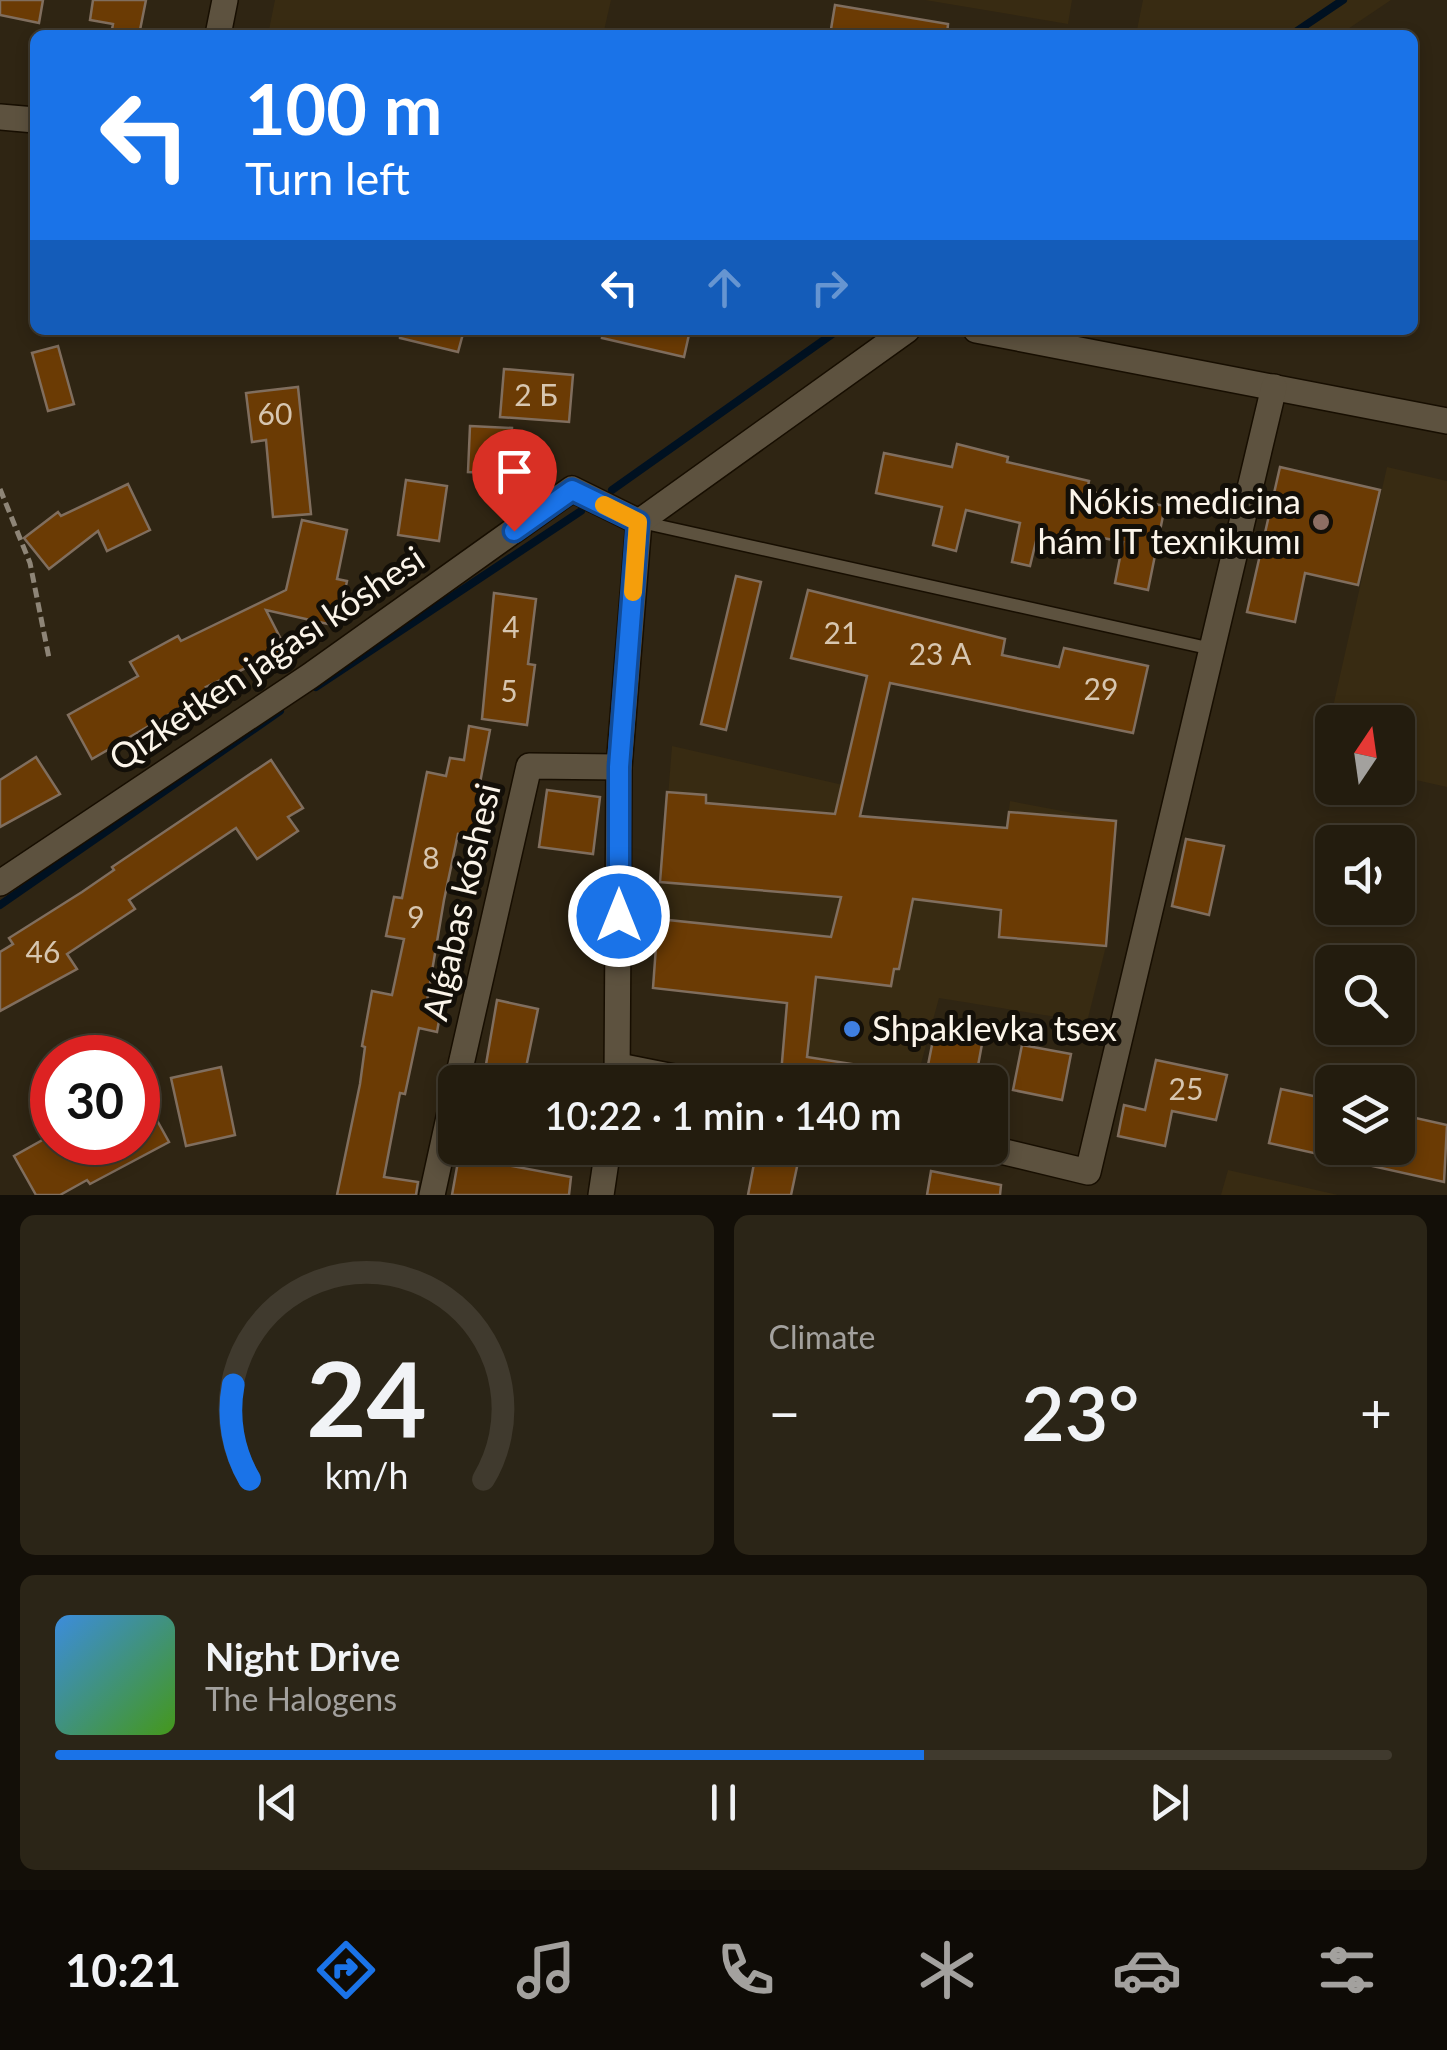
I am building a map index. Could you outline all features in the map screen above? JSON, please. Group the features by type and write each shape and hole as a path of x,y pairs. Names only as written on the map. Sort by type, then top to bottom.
{"street":[{"path":"219,30 225,0"},
{"path":"0,117 30,120"},
{"path":"618,1065 619,767 638,522 900,335"},
{"path":"1002,335 1447,422"},
{"path":"1008,1153 1088,1172 1274,387"},
{"name":"Qızketken jaǵası kóshesi","path":"0,882 310,676 572,490 638,522"},
{"name":"Alǵabas kóshesi","path":"461,1065 529,766 619,767"},
{"name":"Alǵabas kóshesi","path":"432,1195 439,1165"},
{"path":"601,1195 605,1165"}],"lane":[{"path":"638,522 1212,650"}],"path":[{"path":"0,489 30,562 50,658"}],"shaded area":[{"path":"275,0 611,0 604,30 269,30"},
{"path":"925,0 1072,0 1068,24"},
{"path":"1143,0 1391,0 1346,30 1137,30"},
{"path":"1387,467 1447,481 1447,787 1415,780 1415,705 1333,705"},
{"path":"672,746 865,790 860,816 1007,827 1010,801 1115,821 1106,946 1087,1022 939,998 921,1065 782,1065 787,1003 653,988"},
{"path":"1228,1170 1338,1195 1221,1195"}],"building":[{"path":"0,0 43,0 39,23 0,15"},
{"path":"93,0 146,0 140,30 112,30 113,24 90,20"},
{"path":"835,5 948,24 947,30 831,30"},
{"path":"400,335 463,335 458,352"},
{"path":"602,335 689,335 684,357"},
{"path":"58,346 74,404 48,411 32,353"},
{"path":"504,369 573,375 569,422 500,417"},
{"path":"298,387 311,514 273,517 266,440 252,442 246,393"},
{"path":"470,426 512,428 511,474 468,472"},
{"path":"957,444 1008,457 1007,462 1089,481 1087,491 1165,506 1148,590 1115,583 1123,542 1078,533 1075,545 1037,537 1030,566 1012,562 1020,523 966,510 956,551 933,545 942,507 876,493 884,453 952,467"},
{"path":"1280,467 1380,490 1358,585 1305,573 1295,622 1247,612"},
{"path":"406,480 447,486 439,541 398,535"},
{"path":"128,484 150,530 107,551 98,531 49,569 24,538 58,512 61,516"},
{"path":"302,520 347,530 337,579 347,581 337,626 266,610 290,657 259,673 254,664 206,687 209,691 92,759 68,715 138,676 130,662 178,636 181,641 286,590"},
{"path":"736,576 761,582 726,730 701,724"},
{"path":"808,590 1005,639 1002,655 1059,667 1064,648 1148,666 1133,733 890,683 860,816 1007,828 1009,812 1116,821 1106,946 999,937 1001,910 913,899 899,969 894,969 891,986 816,977 807,1057 858,1065 782,1065 787,1003 653,988 658,919 831,937 841,897 660,882 667,792 706,795 706,803 835,814 867,676 791,658"},
{"path":"494,593 536,599 528,664 535,665 527,725 482,719"},
{"path":"469,726 490,730 480,783 485,784 475,837 458,834 444,900 427,1001 442,1004 437,1032 419,1028 405,1094 400,1093 384,1177 418,1182 416,1195 337,1195 360,1084 372,991 392,995 404,939 386,936 394,897 402,898 427,772 446,776 450,758 464,760"},
{"path":"36,757 60,794 0,827 0,780"},
{"path":"271,760 303,808 288,817 298,831 257,859 236,828 129,900 135,909 67,954 77,969 0,1011 0,952 13,944 9,938"},
{"path":"547,790 600,797 593,854 539,847"},
{"path":"1186,839 1224,846 1209,915 1172,906"},
{"path":"497,1000 538,1009 526,1065 486,1065"},
{"path":"934,1035 982,1044 978,1065 928,1065"},
{"path":"1022,1045 1071,1054 1062,1100 1013,1090"},
{"path":"1156,1060 1227,1075 1216,1120 1172,1111 1165,1146 1118,1136 1124,1105 1145,1110"},
{"path":"221,1067 235,1135 186,1146 171,1078"},
{"path":"1281,1089 1315,1096 1315,1153 1269,1143"},
{"path":"1415,1118 1447,1125 1444,1182 1368,1165 1415,1165"},
{"path":"160,1126 169,1142 160,1147"},
{"path":"30,1147 30,1165 126,1165 60,1195 36,1195 14,1156"},
{"path":"457,1165 507,1165 571,1177 569,1195 452,1195"},
{"path":"754,1165 797,1165 791,1195 748,1195"},
{"path":"931,1171 1001,1185 1000,1195 927,1195"}],"waterway":[{"path":"1298,30 1343,0"},
{"path":"612,490 831,335"},
{"path":"316,687 581,511"},
{"path":"0,905 280,711"}],"slow traffic":[{"path":"604,505 638,522 633,592"}],"place":[{"name":"Nókis medicina hám IT texnikumı","path":"1321,522"},
{"name":"Shpaklevka tsex","path":"852,1029"}],"route":[{"path":"514,531 572,490 638,522 619,767 619,916"}]}
